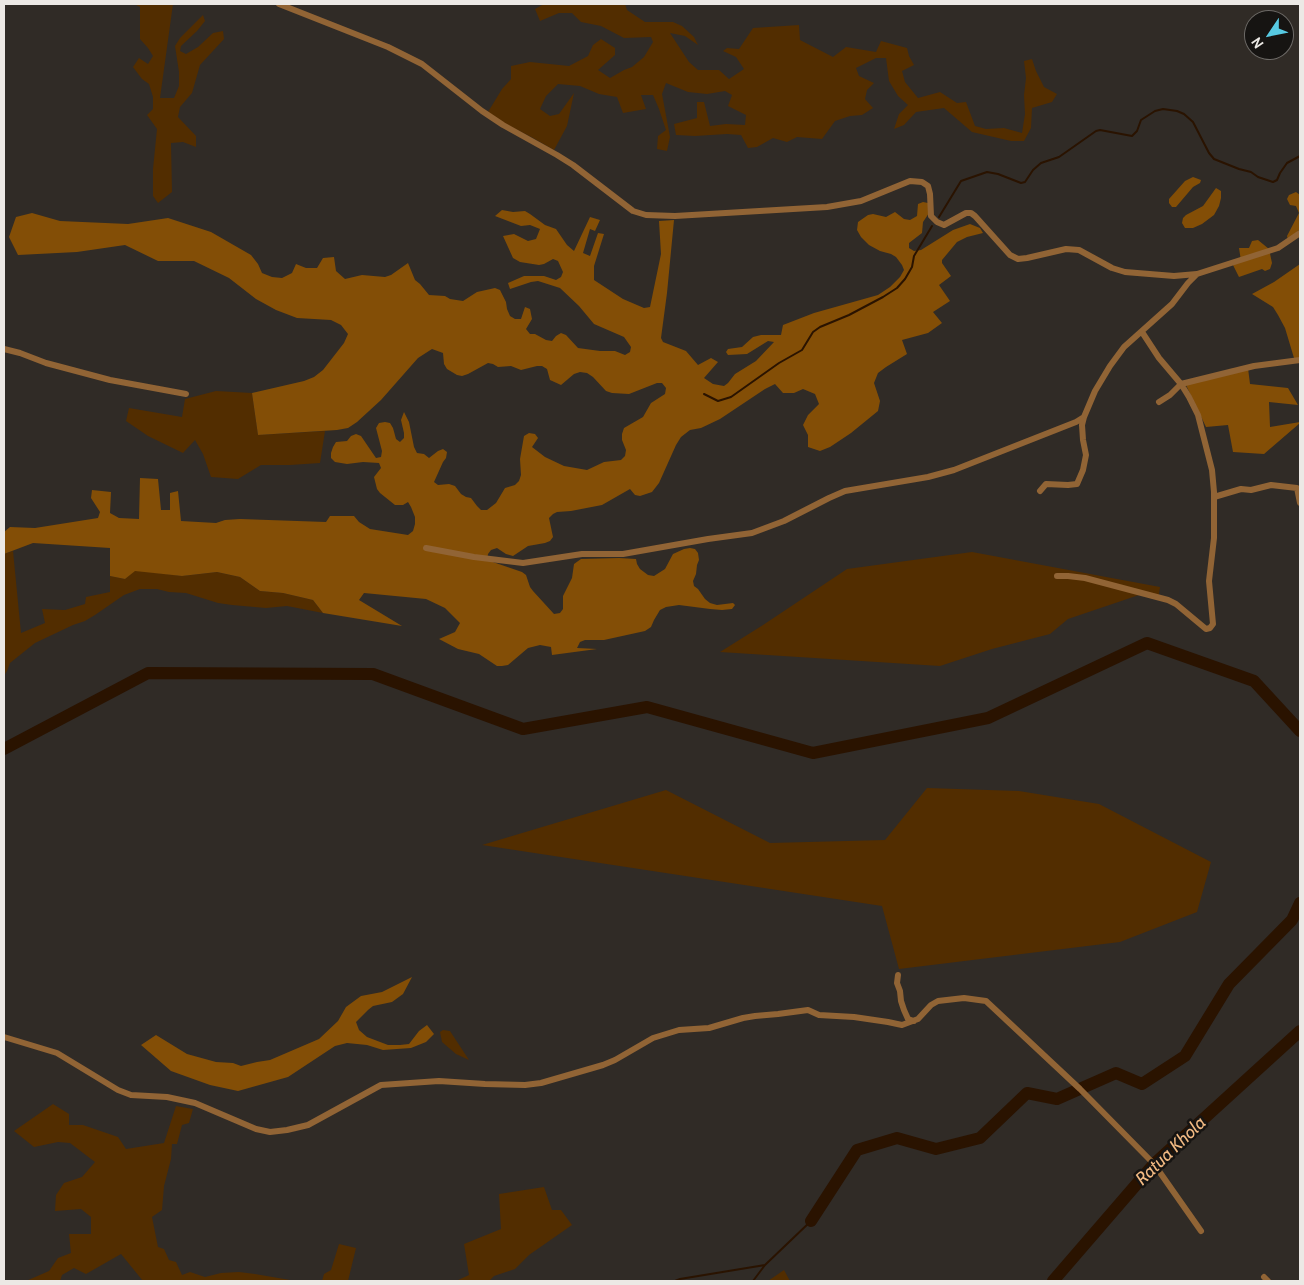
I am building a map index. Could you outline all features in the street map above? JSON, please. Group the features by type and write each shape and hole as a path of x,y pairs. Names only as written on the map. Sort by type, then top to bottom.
{"street":[{"path":"279,4 388,47 422,64 482,111 573,165 633,211 646,215 674,216 827,207 861,201 910,181 922,182 928,186 931,216 938,222 944,225 966,213 971,213 1010,254 1018,259 1066,249 1079,250 1112,268 1125,272 1174,276 1197,274 1278,248 1298,235 1300,244"},
{"path":"1040,491 1046,484 1077,484 1083,470 1086,455 1082,425 1095,391 1124,347 1172,304 1197,274"},
{"path":"1057,576 1085,578 1168,600 1176,604 1206,629 1210,628 1213,624 1209,581 1214,538 1212,470 1198,415 1189,397 1142,332"},
{"path":"4,347 46,363 110,380 186,394"},
{"path":"1159,402 1170,396 1181,384 1254,366 1300,360"},
{"path":"426,548 474,557 523,563 582,554 624,554 752,533 784,522 845,491 928,477 954,470 1076,422 1084,417"},
{"path":"1214,498 1241,489 1251,490 1271,486 1297,488 1300,503"},
{"path":"898,975 897,984 901,1002 908,1019 914,1021"},
{"path":"4,1037 57,1053 118,1090 131,1095 167,1097 195,1103 256,1129 270,1132 308,1125 381,1085 439,1081 515,1085 541,1083 603,1065 653,1038 679,1030 709,1028 755,1016 808,1010 819,1015 902,1025 914,1021 938,1001 964,998 986,1001 1080,1089 1154,1164 1201,1231"}],"shaded area":[{"path":"134,4 173,4 160,98 174,98 179,86 175,46 180,38 203,15 205,21 181,46 180,51 186,54 198,47 213,33 223,31 224,39 200,65 192,93 180,107 178,117 196,136 196,147 183,142 171,143 172,192 158,203 153,196 153,169 157,129 147,115 153,109 153,97 149,84 142,79 133,67 139,58 148,64 153,56 140,39 140,7"},
{"path":"544,4 625,4 627,10 645,22 673,22 682,26 694,37 698,45 685,36 670,33 689,62 698,70 719,70 729,79 744,69 736,57 723,51 727,48 739,49 753,28 799,25 800,40 833,57 846,47 876,52 881,41 907,48 914,65 902,71 905,82 918,98 940,92 957,103 966,102 975,126 986,129 1004,128 1022,133 1025,114 1024,95 1026,78 1024,61 1032,59 1044,87 1057,94 1052,102 1032,108 1031,128 1024,141 1011,141 972,132 944,108 916,112 904,125 894,129 899,114 908,105 898,96 889,81 886,58 876,58 856,68 859,76 874,83 867,90 865,99 873,108 862,115 850,116 835,121 822,139 797,137 787,142 773,138 757,147 748,148 741,135 676,135 674,124 697,118 697,102 704,102 710,126 726,124 745,125 746,115 728,106 732,95 725,91 707,94 688,92 666,83 662,94 670,137 667,151 657,149 658,136 666,130 653,95 641,95 646,109 623,113 617,97 599,94 580,86 558,84 546,96 540,109 550,116 559,114 574,93 567,126 554,150 502,122 488,112 502,89 511,79 511,66 530,62 569,66 588,56 593,45 601,39 615,48 615,55 598,70 610,78 632,67 644,57 653,42 651,37 624,38 601,26 581,22 572,13 559,13 540,21 535,9"},
{"path":"1193,177 1201,180 1200,183 1193,187 1176,207 1172,207 1169,199 1185,181"},
{"path":"1216,188 1221,191 1221,198 1214,215 1202,224 1193,228 1185,228 1182,223 1183,218 1203,206"},
{"path":"1296,192 1300,195 1300,229 1288,240 1287,236 1299,213 1296,206 1290,205 1287,199 1289,195"},
{"path":"928,203 929,213 923,222 922,233 909,243 909,248 914,251 921,250 953,230 970,224 980,228 983,233 957,242 942,260 951,276 939,285 950,301 933,312 942,323 928,333 902,340 907,354 878,373 874,383 880,401 878,411 851,433 830,447 820,451 808,447 808,435 803,425 808,415 819,404 815,394 803,389 794,393 783,393 775,384 720,419 701,428 690,430 681,437 659,483 652,492 640,496 635,495 630,489 602,505 557,512 549,518 553,537 550,541 528,546 513,556 497,548 491,550 488,554 487,560 526,575 530,587 554,614 560,613 563,609 563,596 572,578 574,564 581,559 636,559 640,569 648,575 654,576 665,569 673,554 684,549 695,549 699,560 693,581 694,586 710,603 717,605 733,603 735,605 732,609 722,610 679,605 666,607 660,610 651,627 645,631 604,640 585,640 580,642 577,648 597,649 552,655 551,647 540,645 528,648 508,665 497,666 479,654 458,649 439,639 455,632 460,623 445,608 426,599 364,593 359,600 402,626 323,613 313,600 283,593 260,591 240,577 217,572 182,576 135,571 125,579 110,576 110,548 33,543 4,554 4,532 10,527 35,528 98,518 100,512 91,498 92,490 111,492 110,513 119,518 139,519 140,478 158,479 161,510 170,510 170,493 178,491 181,521 216,523 240,519 326,522 330,516 354,516 359,522 370,529 408,535 413,531 415,524 415,517 411,507 408,502 403,505 395,505 377,489 374,477 381,468 379,463 347,464 335,462 331,458 331,453 336,442 347,441 356,434 361,436 376,458 381,457 382,451 376,428 379,423 390,423 396,439 400,442 404,438 401,420 404,412 409,422 417,453 424,454 429,458 443,449 447,452 434,482 438,485 449,484 455,486 461,494 471,498 481,510 487,510 496,503 505,488 515,485 519,481 524,436 529,433 535,434 538,438 532,447 545,457 564,466 587,470 604,462 621,460 625,456 626,450 622,440 624,428 643,417 651,403 665,394 666,388 662,383 657,383 629,394 612,393 606,391 587,373 580,372 574,374 561,385 550,380 547,369 542,366 521,370 511,366 498,367 488,363 462,376 447,369 444,364 443,353 432,349 418,358 381,400 348,428 258,435 252,393 314,377 323,370 344,343 348,334 341,325 331,320 297,318 276,310 256,299 229,278 194,261 158,261 125,245 77,252 18,255 9,237 16,217 32,213 60,221 128,224 168,218 211,232 251,255 262,273 272,277 282,278 292,273 296,264 306,268 317,268 323,258 334,257 336,271 345,279 362,275 385,277 408,263 415,280 429,295 445,296 450,299 463,301 477,292 495,288 500,290 510,316 515,319 521,319 525,307 530,309 532,319 526,329 530,334 535,334 552,341 561,333 566,335 578,348 615,351 625,355 630,352 631,347 624,337 594,324 560,288 538,281 510,289 508,283 524,276 544,276 556,280 561,277 563,272 558,261 553,259 539,265 520,262 513,258 503,236 514,234 528,241 536,239 540,229 530,225 521,226 495,216 502,210 513,212 525,211 545,225 556,229 567,245 574,251 590,217 600,220 595,231 590,229 583,253 590,256 598,233 604,234 594,266 594,280 623,299 644,308 650,307 661,254 659,221 674,220 661,338 663,342 686,351 698,365 711,358 718,362 704,378 713,384 724,386 735,374 756,361 774,342 768,341 747,354 728,355 726,352 728,349 742,347 753,337 781,335 783,325 814,313 878,295 890,287 904,270 902,265 896,257 869,245 857,230 858,222 868,215 873,214 886,217 895,212 904,219 910,220 917,216 918,204"},
{"path":"1258,240 1269,249 1272,263 1270,269 1265,271 1262,269 1239,277 1233,265 1241,261 1239,248 1249,248 1252,241"},
{"path":"1300,264 1300,358 1294,358 1285,328 1273,307 1252,294"},
{"path":"1248,368 1250,384 1288,388 1298,405 1269,402 1270,427 1300,423 1264,454 1233,452 1228,425 1206,427 1186,385"},
{"path":"216,391 252,393 258,435 325,431 320,463 261,465 238,479 211,477 203,454 195,440 183,453 148,436 126,421 129,408 182,417 185,399"},
{"path":"13,551 21,633 45,623 42,609 65,610 85,604 86,597 110,592 110,576 125,579 135,570 182,576 217,572 240,577 260,591 283,593 313,600 323,613 287,606 266,608 232,605 218,603 186,593 140,589 124,595 85,621 35,643 10,663 4,676 4,554"},
{"path":"972,552 1160,587 1158,600 1139,595 1068,619 1050,634 992,649 940,666 720,652 847,569"},
{"path":"927,788 1019,791 1099,804 1211,862 1197,912 1120,942 899,969 882,906 482,845 666,790 770,843 885,840"},
{"path":"412,977 403,994 392,1002 373,1006 356,1022 359,1030 367,1037 388,1045 409,1044 419,1031 427,1025 434,1034 426,1042 411,1048 383,1050 367,1045 347,1043 335,1046 288,1077 238,1091 210,1085 171,1071 141,1045 156,1035 187,1054 216,1062 233,1063 241,1066 270,1060 319,1039 338,1021 346,1007 361,996 382,992"},
{"path":"443,1030 450,1031 469,1060 456,1054 442,1042 440,1032"},
{"path":"53,1104 69,1114 69,1125 83,1125 118,1137 126,1149 164,1143 176,1106 193,1109 189,1123 182,1125 177,1144 172,1144 171,1159 164,1186 162,1210 152,1217 158,1247 164,1249 169,1260 176,1262 182,1275 190,1272 205,1277 221,1273 239,1272 290,1281 143,1281 121,1254 86,1274 74,1268 62,1275 60,1281 26,1281 49,1271 58,1258 71,1253 69,1234 91,1234 91,1217 81,1209 55,1211 56,1195 64,1183 82,1177 95,1162 70,1143 58,1142 34,1147 14,1131"},
{"path":"544,1187 552,1210 561,1210 572,1225 529,1255 515,1269 494,1276 489,1281 456,1281 469,1275 464,1244 501,1229 499,1194"},
{"path":"339,1244 356,1248 348,1281 322,1281 324,1274 331,1270"},
{"path":"784,1270 790,1281 768,1281"}],"waterway":[{"path":"939,217 961,181 987,172 1021,183 1025,182 1033,170 1041,163 1059,157 1096,131 1100,130 1132,136 1137,131 1141,120 1155,111 1163,109 1184,114 1193,122 1214,159 1251,172 1258,177 1273,182 1277,180 1287,163 1300,156"},
{"path":"704,394 718,401 731,397 779,363 802,350 813,332 820,327 849,315 897,288 912,267 914,256 932,226"},
{"path":"4,749 148,673 373,674 523,729 647,707 813,753 988,718 1147,643 1254,681 1300,731"},
{"path":"811,1221 857,1150 897,1138 936,1149 980,1138 1027,1093 1057,1099 1116,1073 1142,1084 1185,1056 1229,984 1292,920 1300,903"},
{"name":"Ratua Khola","path":"1053,1281 1154,1164 1300,1031"},
{"path":"675,1281 765,1265 811,1221"},
{"path":"753,1281 765,1265"}]}
